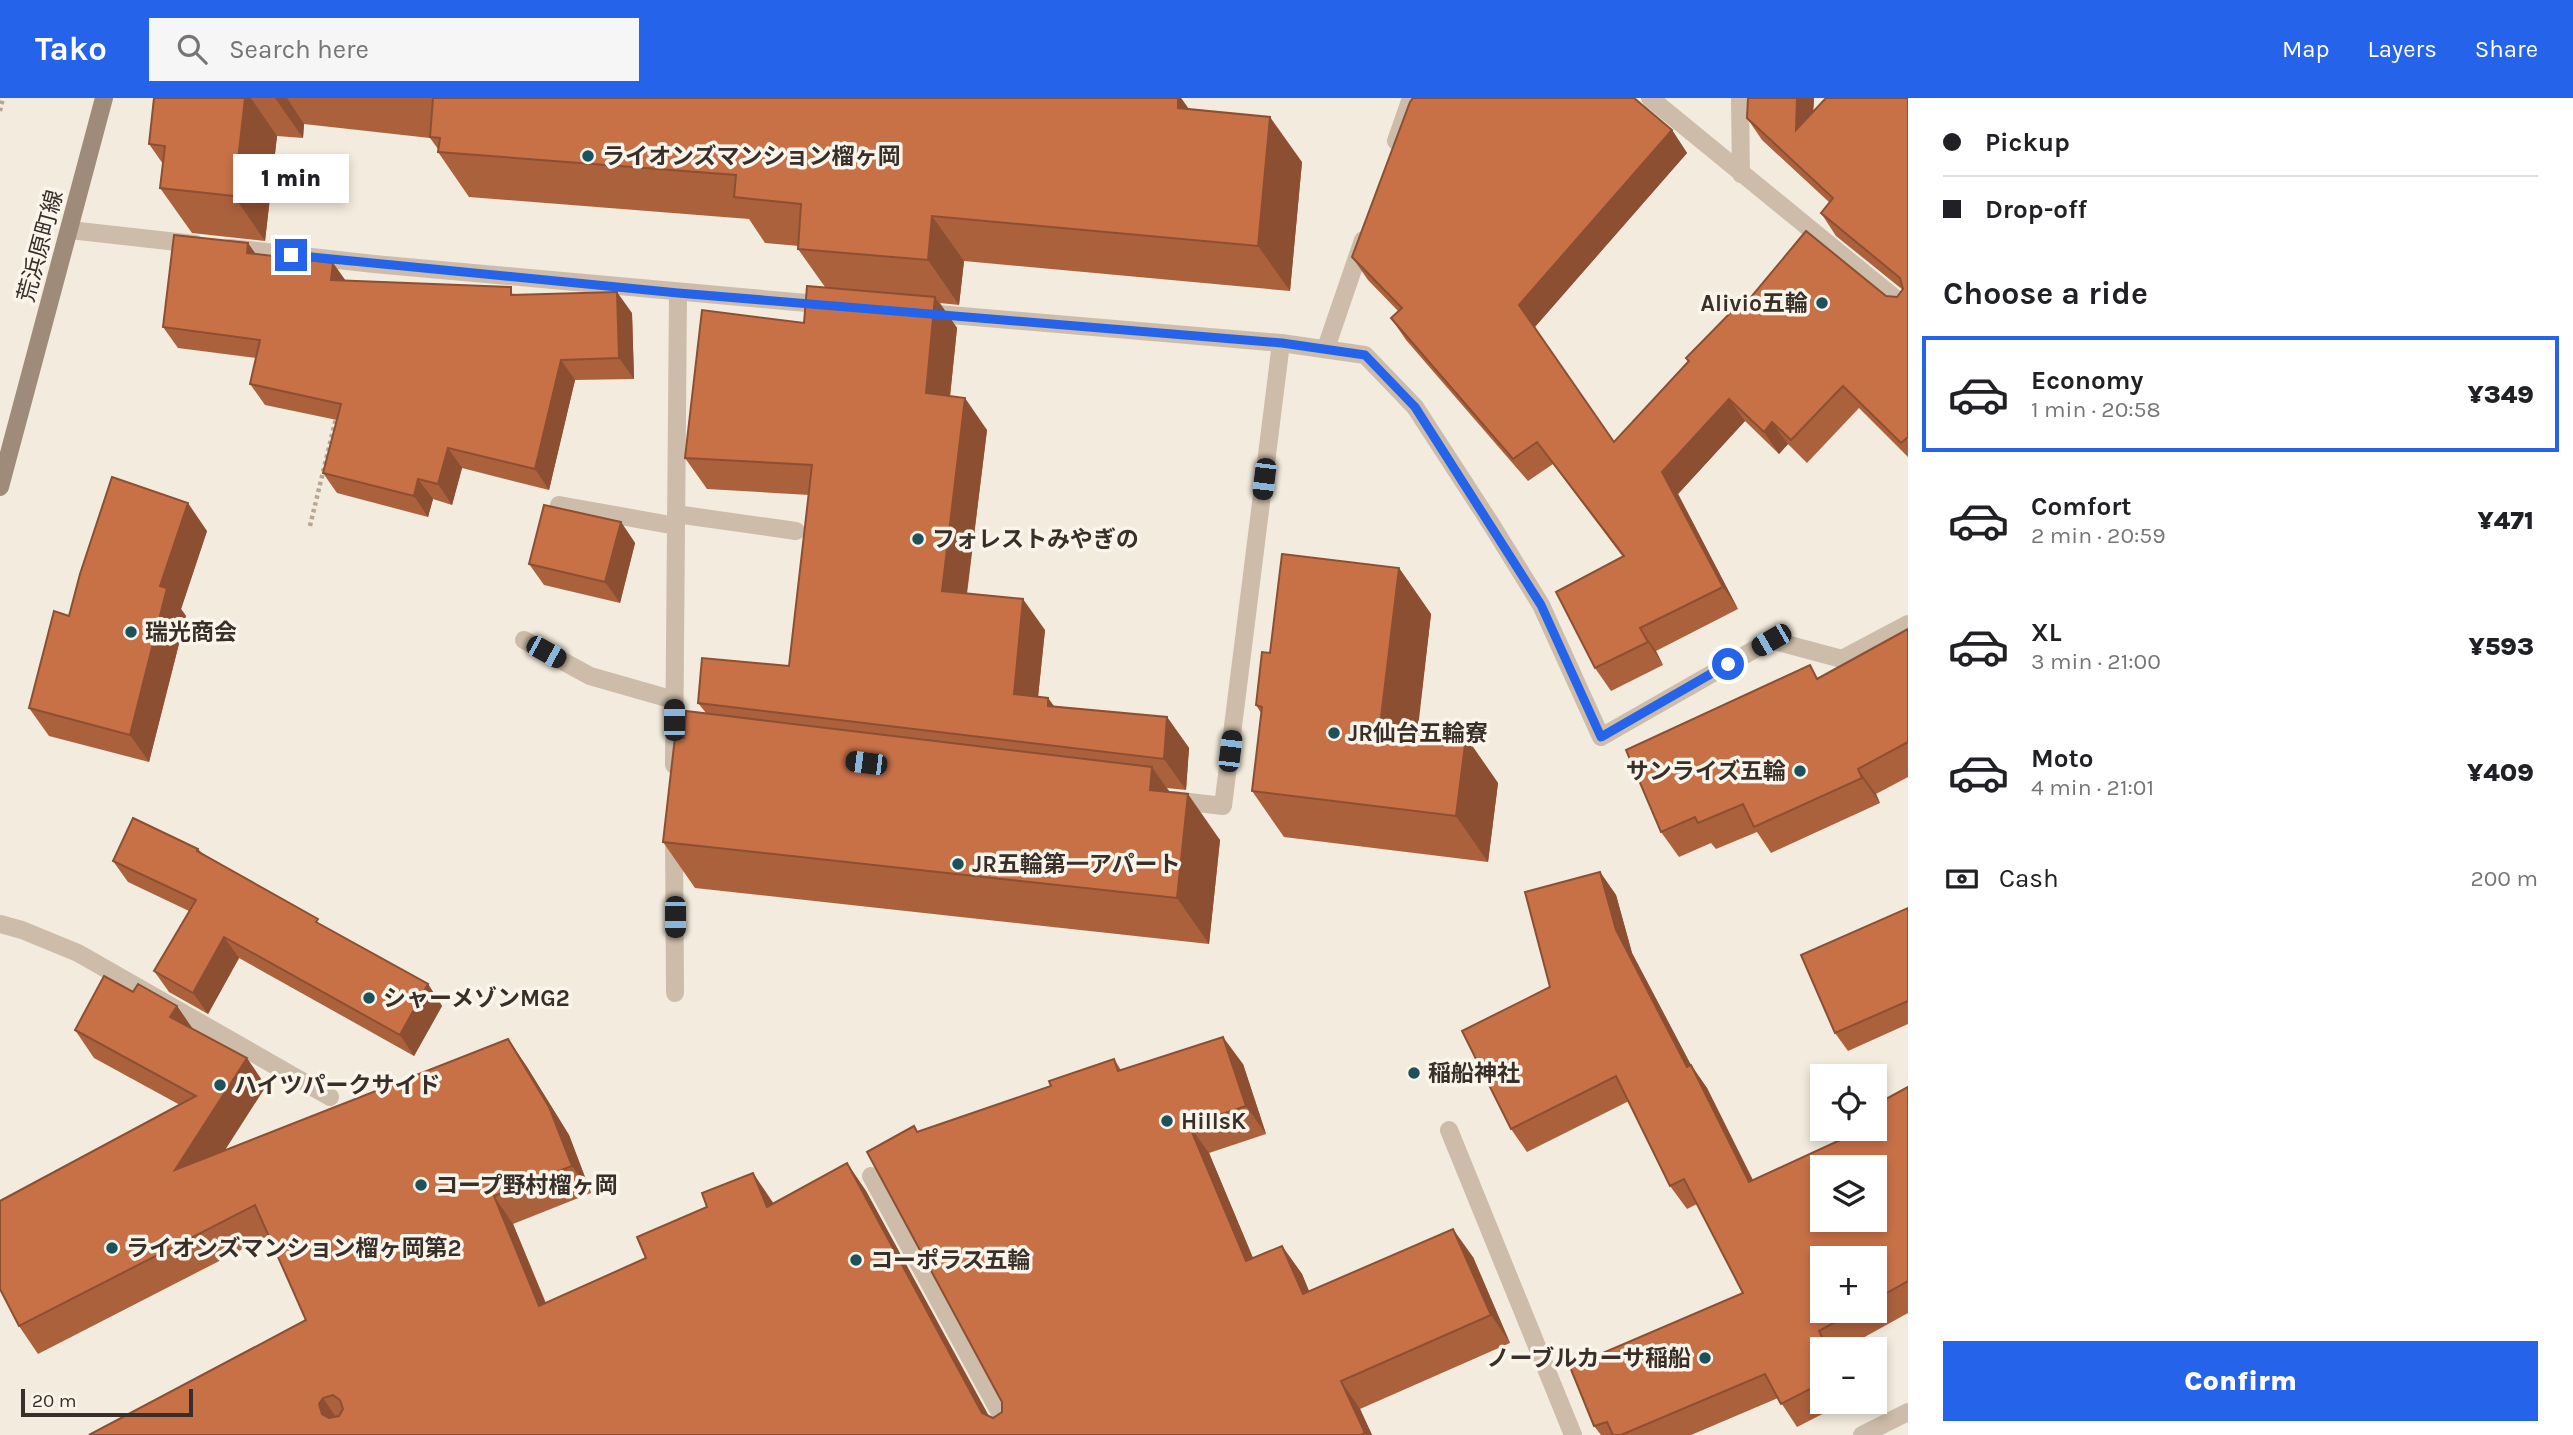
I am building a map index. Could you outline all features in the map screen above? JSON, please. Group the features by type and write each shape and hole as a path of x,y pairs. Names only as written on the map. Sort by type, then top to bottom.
{"main road":[{"name":"荒浜原町線","path":"0,487 104,98"}],"street":[{"path":"1389,164 1411,98"},
{"path":"1650,98 1741,174 1906,304"},
{"path":"1740,98 1741,174"},
{"path":"1326,348 1366,229"},
{"path":"70,230 360,262 841,306"},
{"path":"674,780 681,741 674,700 678,293"},
{"path":"909,312 1282,343 1365,355 1415,407 1541,605 1601,737 1771,640 1842,659 1908,624"},
{"path":"1155,797 1223,806 1282,343"},
{"path":"559,505 676,520 796,531"},
{"path":"524,640 590,676 674,700"},
{"path":"674,820 675,993"},
{"path":"0,924 78,953 330,1097"},
{"path":"1448,1130 1573,1435"},
{"path":"871,1176 1013,1435"},
{"path":"1862,1435 1908,1412"}],"path":[{"path":"0,111 4,98"},
{"path":"310,526 338,408"}],"building":[{"path":"154,98 245,98 234,196 160,188 165,146 149,144"},
{"path":"433,98 1178,98 1178,108 1270,117 1258,246 932,216 928,260 798,249 801,204 734,197 736,175 438,152 440,138 430,137"},
{"path":"1413,98 1634,98 1672,130 1519,305 1614,442 1689,361 1686,358 1744,299 1747,302 1806,231 1886,296 1897,297 1903,289 1900,278 1821,213 1833,198 1747,118 1748,98 1797,98 1796,130 1826,98 1908,98 1908,437 1901,443 1843,386 1791,440 1772,422 1764,432 1729,399 1662,472 1723,587 1640,628 1648,642 1595,668 1556,592 1624,556 1537,442 1513,459 1391,318 1402,308 1352,257"},
{"path":"174,235 248,243 247,253 333,263 331,280 511,287 511,295 617,292 619,358 561,360 535,469 448,448 438,484 418,479 414,496 323,473 341,404 250,384 260,340 163,327"},
{"path":"807,286 935,297 926,393 965,398 942,591 1023,599 1014,694 1048,698 1048,706 1167,717 1164,759 698,703 702,658 789,666 812,465 685,458 702,310 804,323"},
{"path":"112,477 188,503 160,586 167,588 130,735 29,708 54,611 69,616"},
{"path":"544,505 621,522 605,582 529,564"},
{"path":"1282,554 1399,568 1380,726 1466,737 1456,816 1252,791 1262,707 1256,705 1262,652 1270,653"},
{"path":"1908,629 1908,742 1858,769 1862,778 1754,827 1743,804 1698,823 1695,817 1661,832 1626,750 1810,665 1817,679"},
{"path":"686,711 1152,767 1150,790 1188,794 1177,898 663,842 675,737 684,738"},
{"path":"133,818 198,849 197,851 318,919 316,922 428,984 400,1035 224,937 193,993 154,971 196,900 113,861"},
{"path":"1600,872 1616,930 1687,1067 1691,1065 1749,1182 1838,1141 1887,1141 1887,1098 1908,1087 1908,1281 1887,1293 1887,1246 1810,1246 1810,1323 1833,1323 1819,1331 1822,1337 1810,1337 1810,1389 1781,1404 1765,1374 1621,1435 1613,1435 1607,1422 1594,1426 1570,1367 1743,1293 1684,1179 1670,1186 1616,1076 1511,1129 1462,1031 1550,987 1525,892"},
{"path":"1908,908 1908,1001 1835,1033 1801,955"},
{"path":"104,976 133,992 138,984 177,1006 170,1017 247,1058 175,1170 508,1039 549,1107 572,1166 494,1196 539,1306 646,1258 637,1237 707,1207 702,1193 753,1173 767,1207 847,1163 982,1413 993,1418 1002,1412 1002,1402 867,1152 914,1126 917,1132 1051,1086 1049,1081 1114,1059 1118,1071 1223,1037 1246,1106 1189,1125 1246,1261 1282,1246 1303,1294 1453,1229 1491,1315 1341,1381 1365,1433 1361,1435 89,1435 306,1320 255,1205 19,1326 0,1289 0,1201 196,1096 75,1030","holes":["333,1395 340,1400 343,1409 339,1416 329,1418 322,1414 319,1404 323,1398"]}],"place":[{"name":"ライオンズマンション榴ヶ岡","path":"588,156"},
{"name":"Alivio五輪","path":"1822,303"},
{"name":"フォレストみやぎの","path":"918,539"},
{"name":"瑞光商会","path":"131,632"},
{"name":"JR仙台五輪寮","path":"1334,733"},
{"name":"サンライズ五輪","path":"1800,771"},
{"name":"JR五輪第一アパート","path":"958,864"},
{"name":"シャーメゾンMG2","path":"369,998"},
{"name":"稲船神社","path":"1414,1073"},
{"name":"ハイツパークサイド","path":"220,1085"},
{"name":"HillsK","path":"1167,1121"},
{"name":"コープ野村榴ヶ岡","path":"421,1185"},
{"name":"ライオンズマンション榴ヶ岡第2","path":"112,1248"},
{"name":"コーポラス五輪","path":"856,1260"},
{"name":"ノーブルカーサ稲船","path":"1705,1358"}],"route":[{"path":"291,255 678,293 1282,343 1365,355 1415,407 1491,524 1541,605 1601,737 1728,664"}]}
